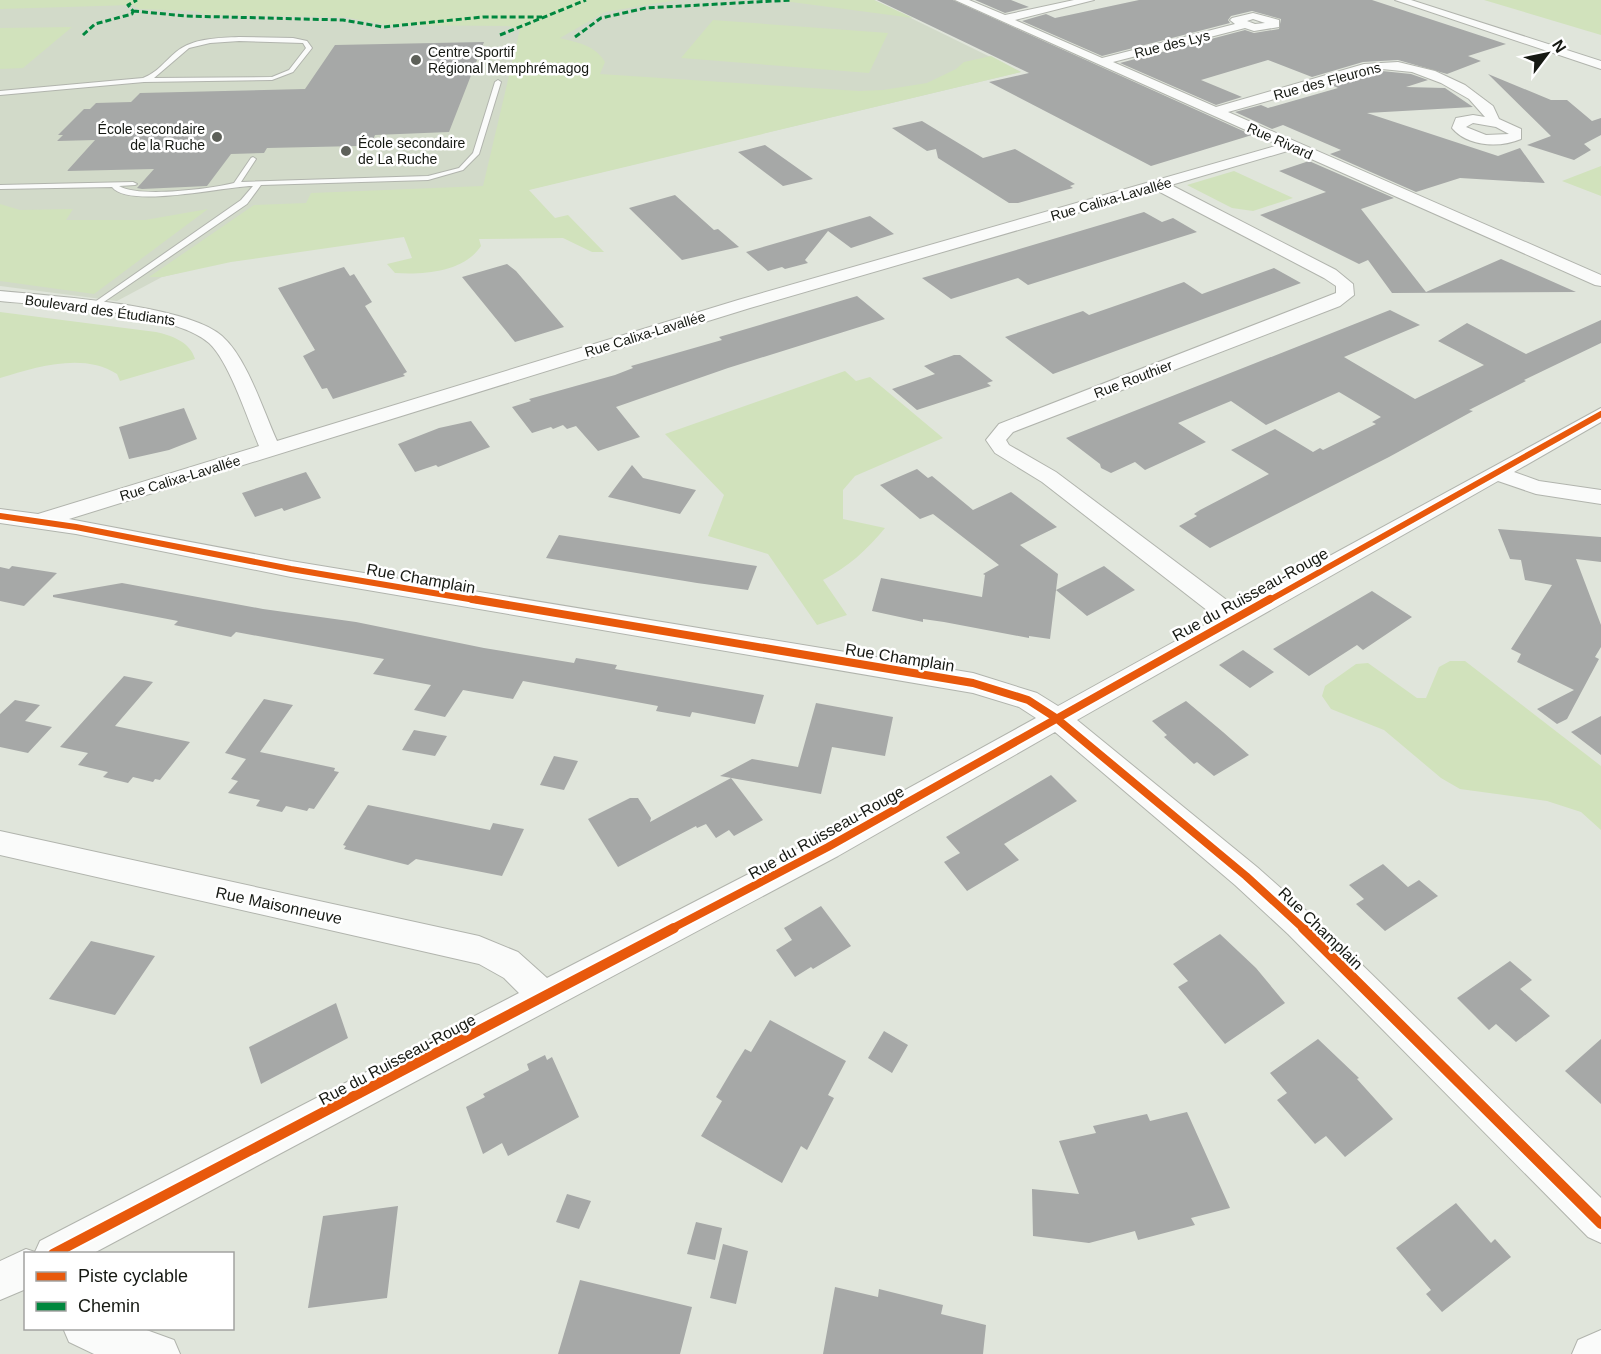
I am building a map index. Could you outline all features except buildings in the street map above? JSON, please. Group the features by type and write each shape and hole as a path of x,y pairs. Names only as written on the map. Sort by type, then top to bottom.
{"street":[{"name":"Rue Rivard","path":"960,0 1601,281"},
{"path":"1004,20 1089,0"},
{"path":"1400,0 1601,64"},
{"name":"Rue des Lys","path":"1100,62 1243,25"},
{"name":"Rue des Fleurons","path":"1215,112 1368,67 1389,65 1415,70 1467,88 1490,111 1491,120"},
{"name":"Rue Calixa-Lavallée","path":"0,529 36,521 271,450 736,306 1291,146"},
{"name":"Rue Routhier","path":"1159,185 1330,274 1344,284 1345,295 1334,302 1006,428 1000,431 996,440 1002,449 1060,485 1234,618"},
{"name":"Boulevard des Étudiants","path":"0,296 170,319 207,332 220,345 227,357 271,450"},
{"name":"Rue du Ruisseau-Rouge","path":"57,1252 828,847 1601,414"},
{"path":"1496,473 1543,489 1601,497"},
{"name":"Rue Champlain","path":"0,516 291,569 973,683 1028,700 1056,718 1246,876 1299,924 1601,1224"},
{"name":"Rue Maisonneuve","path":"0,843 479,950 495,955 522,972 542,998"},
{"path":"0,1281 24,1269"},
{"path":"85,1330 101,1337 160,1354"},
{"path":"1592,1354 1601,1350"}],"lane":[{"path":"0,93 144,80 272,79 293,72 309,46 305,42 293,40 201,43 185,48 155,76 144,80"},
{"path":"114,184 118,190 132,193 208,191 236,184 417,179 452,173 469,164 477,154 498,82"},
{"path":"236,184 253,159"},
{"path":"92,308 244,202 259,183"},
{"path":"0,187 133,184"}],"shaded area":[{"name":"École secondaire de La Ruche","path":"0,0 874,0 1021,72 162,277 117,301 0,286"}],"green space":[{"path":"0,0 677,0 605,12 560,38 586,46 601,56 605,62 600,74 859,91 883,90 927,83 956,69 964,62 991,56 1021,72 529,190 555,218 568,215 604,252 592,252 563,238 479,239 481,246 474,255 454,266 430,272 395,273 387,264 412,258 404,237 231,262 162,277 149,277 254,205 306,203 311,193 483,186 520,29 508,26 387,25 344,17 206,15 195,11 139,9 133,5 0,9"},
{"path":"776,0 874,0 913,18"},
{"path":"1484,0 1601,0 1601,35"},
{"path":"713,20 888,33 869,73 681,58"},
{"path":"72,27 23,68 0,69 0,28"},
{"path":"1601,166 1601,196 1562,181"},
{"path":"1234,171 1293,198 1253,211 1232,208 1187,185"},
{"path":"0,204 20,210 73,209 66,220 145,220 208,209 94,294 0,281"},
{"path":"0,312 156,332 185,344 195,359 120,381 117,374 104,367 75,363 44,366 0,378"},
{"path":"845,371 856,381 870,377 943,438 855,476 843,490 843,519 885,528 857,557 823,580 847,615 817,625 768,554 708,536 724,495 665,434"},
{"path":"1450,661 1465,661 1601,766 1601,830 1581,812 1547,801 1460,789 1441,778 1384,730 1331,709 1322,696 1325,686 1356,664 1368,663 1417,698 1426,698 1439,667"}],"marked path":[{"path":"83,35 95,24 132,14 133,11 128,5 137,0"},
{"path":"500,35 517,26 586,0"},
{"path":"575,37 601,18 646,8 792,0"},
{"path":"133,11 186,16 343,20 383,27 483,17 542,17"}],"cycle path":[{"path":"57,1252 828,847 1601,414"},
{"path":"0,516 76,527 291,569 973,683 1028,700 1056,718 1246,876 1299,924 1601,1224"}],"place":[{"name":"Centre Sportif Régional Memphrémagog","path":"416,60"},
{"name":"École secondaire de la Ruche","path":"217,137"},
{"name":"École secondaire de La Ruche","path":"346,151"}]}
